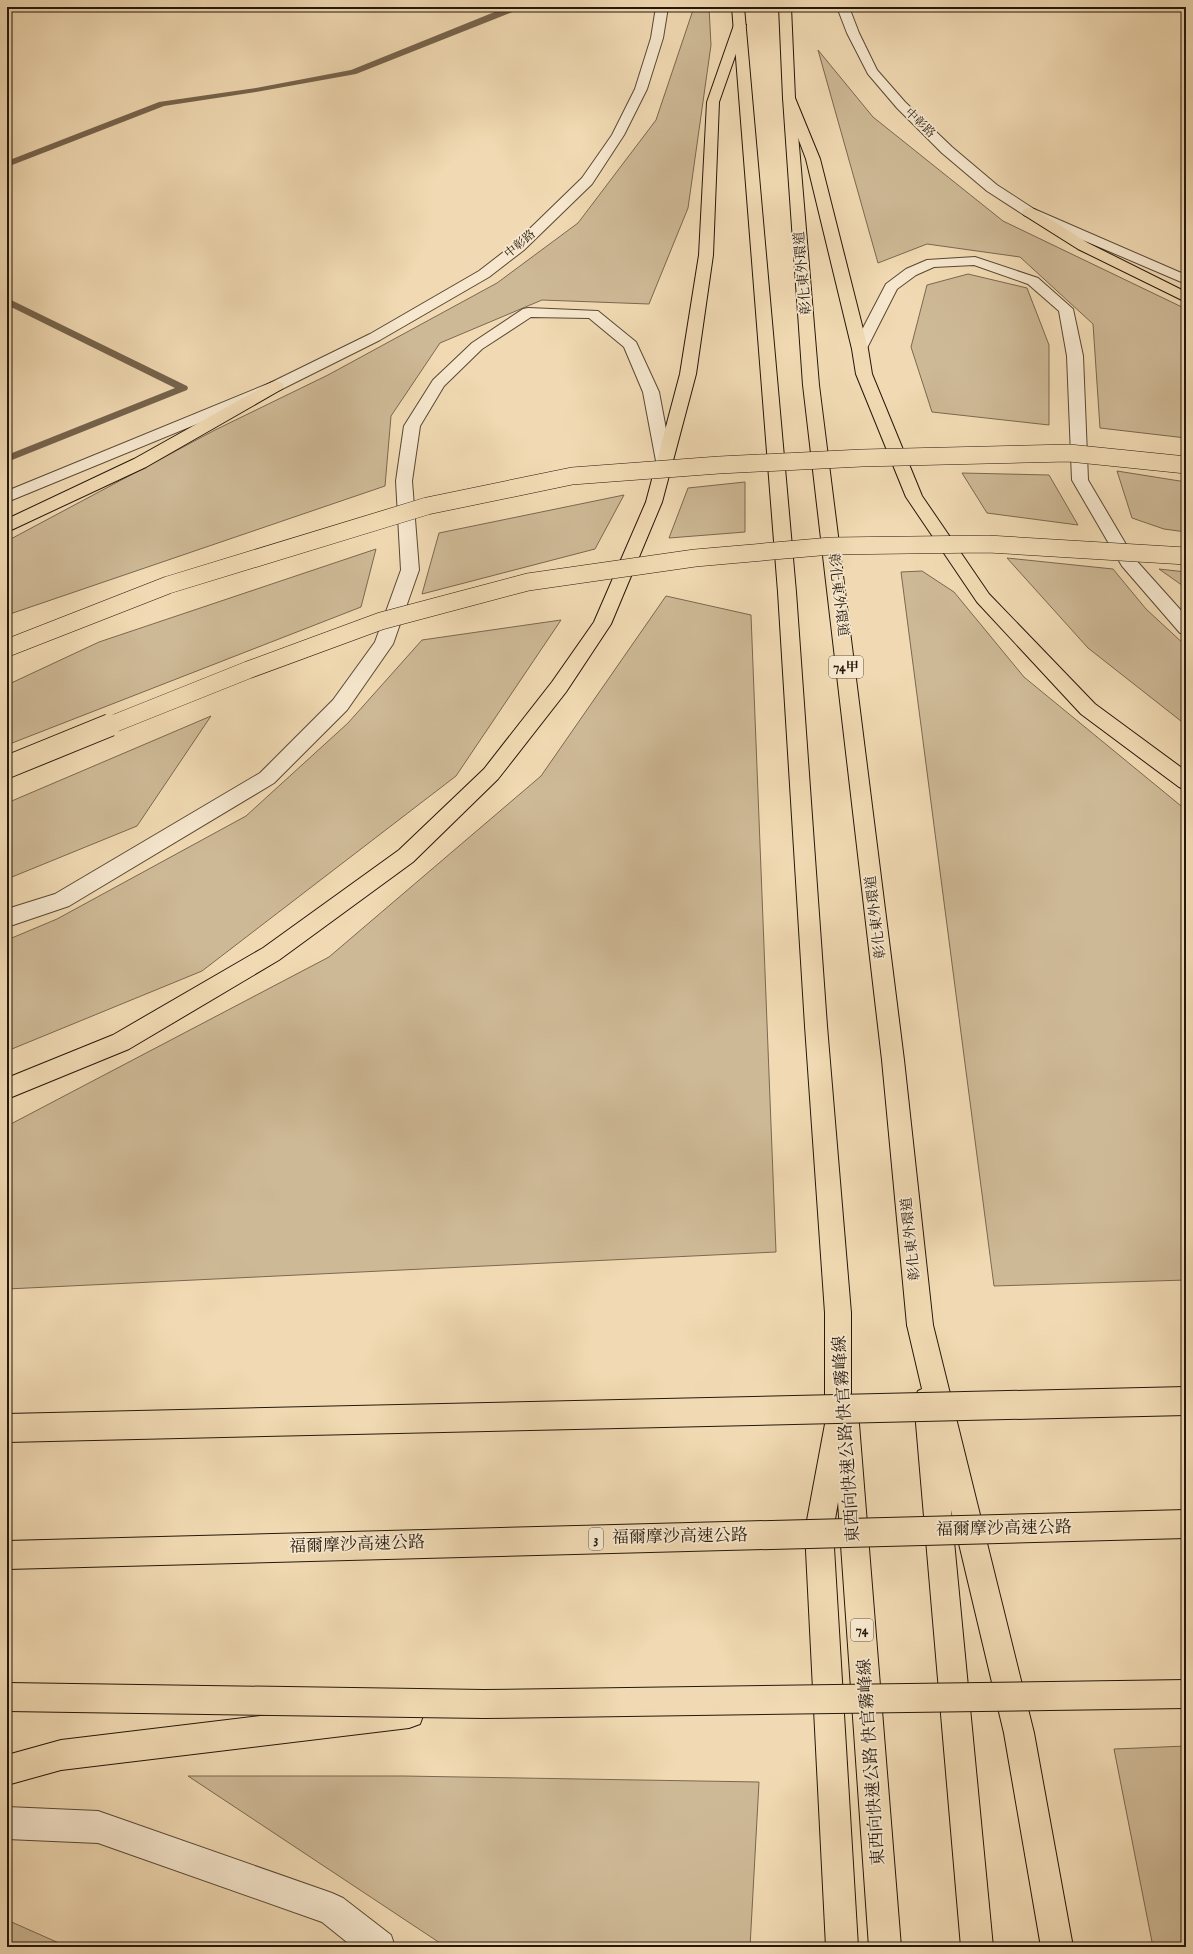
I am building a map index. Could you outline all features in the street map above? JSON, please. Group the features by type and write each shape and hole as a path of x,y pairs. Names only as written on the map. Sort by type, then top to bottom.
{"main road":[{"name":"彰化東外環道","path":"785,7 789,98 812,386 891,1044 920,1325"},
{"path":"7,1089 121,1042 271,954 406,856 491,774 559,687 602,624 654,502 688,374 706,255 713,102 739,16"},
{"path":"739,16 786,568 816,1026 838,1313 838,1424 819,1531 842,1947"},
{"path":"789,98 813,159 860,349 864,374 914,496 983,598 1088,709 1186,782"},
{"path":"1029,212 1083,246 1186,298"},
{"path":"7,526 140,463 276,386"},
{"path":"7,648 168,585 412,510 572,476 719,465 862,458 1069,453 1186,465"},
{"path":"7,767 248,670 381,621 528,582 695,558 831,546 988,544 1186,556"},
{"name":"東西向快速公路 快官霧峰線","path":"838,1313 885,1947"},
{"path":"920,1325 977,1947"},
{"path":"920,1325 1019,1733 1057,1947"},
{"path":"7,1428 1186,1401"},
{"name":"福爾摩沙高速公路","path":"7,1555 1186,1524"},
{"path":"7,1697 99,1697 484,1704 1186,1694"},
{"path":"7,1770 61,1755 484,1704"}],"street":[{"name":"中彰路","path":"7,497 276,386 375,337 447,297 484,274 519,247 553,216 587,181 618,135 641,90 656,38 662,7"},
{"name":"中彰路","path":"843,7 853,33 872,71 901,105 947,150 981,179 1029,212 1186,280"},
{"path":"860,349 891,287 911,272 932,262 975,262 1033,281 1066,308 1075,356 1080,480 1128,562 1186,628"},
{"path":"7,918 62,900 267,778 340,705 384,644 410,570 404,482 412,426 438,383 477,346 528,312 593,314 631,345 651,392 664,461"},
{"path":"7,1823 98,1827 332,1909 379,1947"}],"shaded area":[{"path":"694,7 709,7 711,45 688,208 649,304 542,300 440,343 391,416 385,486 7,615 7,541 215,430 328,375 497,283 578,223 656,120"},
{"path":"818,50 873,117 1003,221 1186,309 1186,438 1100,428 1093,324 1020,257 927,244 878,263"},
{"path":"968,274 1027,288 1049,345 1049,425 932,412 911,347 927,285"},
{"path":"1117,471 1186,482 1186,532 1164,529 1132,518"},
{"path":"962,473 1049,475 1078,525 987,513"},
{"path":"745,482 745,532 669,538 688,488"},
{"path":"624,495 595,549 422,594 439,533"},
{"path":"376,549 361,607 7,745 7,685 99,642"},
{"path":"1007,558 1113,569 1146,609 1186,646 1186,725 1088,648"},
{"path":"1159,569 1186,572 1186,588"},
{"path":"922,571 954,592 1024,677 1186,810 1186,1280 994,1286 901,572"},
{"path":"666,596 751,615 776,1252 7,1289 7,1126 329,957 541,776"},
{"path":"561,620 456,776 202,971 7,1051 7,940 57,919 246,816 348,723 422,640"},
{"path":"211,716 137,826 7,879 7,803"},
{"path":"1186,1746 1186,1947 1153,1947 1114,1749"},
{"path":"188,1776 403,1776 759,1782 750,1947 446,1947"},
{"path":"7,1920 68,1947 7,1947"}],"waterway":[{"path":"7,164 162,104 256,90 353,72 500,13 521,7"},
{"path":"7,301 183,388 7,459"}]}
